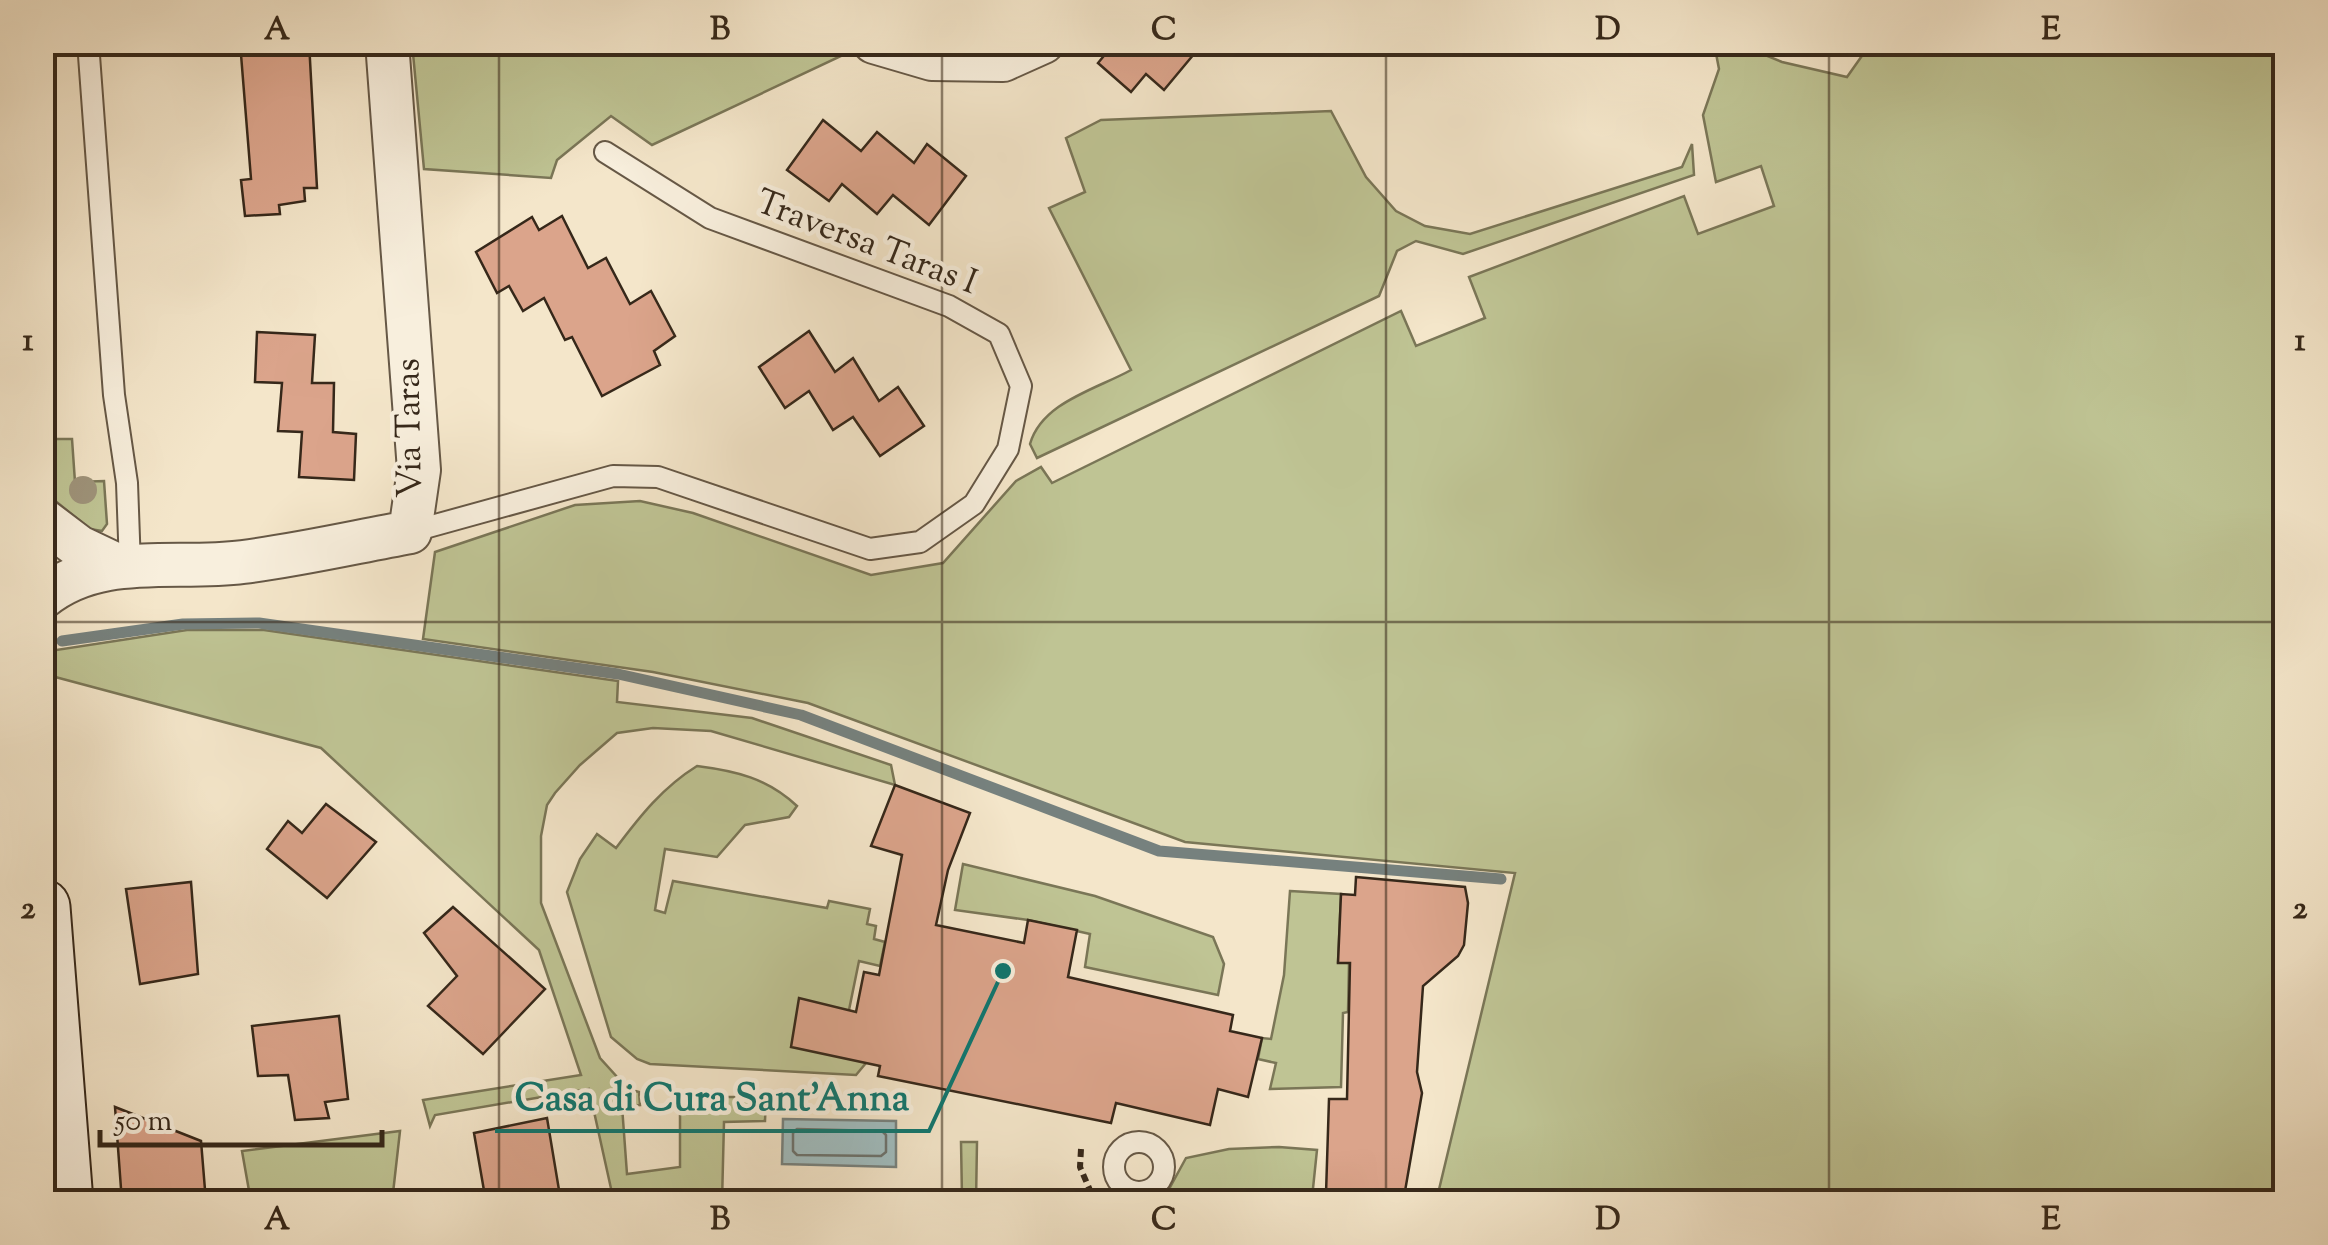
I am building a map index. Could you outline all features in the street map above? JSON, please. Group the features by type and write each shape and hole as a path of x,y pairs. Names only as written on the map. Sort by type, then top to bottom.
{"street":[{"name":"Via Taras","path":"125,566 240,562 410,532 420,470 387,42"},
{"path":"874,42 932,59 1003,60 1043,42"},
{"path":"48,529 125,566"},
{"path":"48,589 125,566"},
{"path":"42,907 65,1202"}],"lane":[{"path":"88,42 114,396 127,483 125,566"},
{"name":"Traversa Taras I","path":"410,532 613,476 658,477 870,549 920,542 974,504 1008,449 1021,386 999,334 949,306 710,218 605,152"}],"path":[{"path":"1081,1149 1080,1167 1094,1202"}],"green space":[{"path":"823,42 841,56 652,145 611,116 557,160 551,178 424,169 412,43"},
{"path":"1714,43 1736,43 1782,62 1847,77 1871,43 2285,43 2285,1202 1436,1202 1515,873 1185,842 808,703 653,672 423,639 435,552 575,505 640,501 693,513 871,575 943,563 1016,481 1041,467 1052,483 1401,311 1416,346 1485,318 1469,277 1684,196 1698,234 1774,206 1761,166 1716,182 1703,115 1719,69"},
{"path":"1331,111 1366,177 1396,211 1425,226 1470,234 1682,167 1692,144 1694,175 1463,254 1416,241 1397,251 1379,296 1037,458 1030,444 1046,417 1072,398 1131,370 1049,208 1085,192 1066,138 1101,120"},
{"path":"43,439 72,439 75,482 104,481 107,524 102,531 90,529 43,491"},
{"path":"187,630 264,630 618,681 617,702 752,718 891,765 895,785 711,731 653,728 617,733 580,765 547,805 541,836 541,903 600,1058 628,1089 639,1092 640,1105 622,1106 627,1174 680,1167 680,1097 766,1097 765,1121 724,1122 722,1202 614,1202 589,1089 435,1115 430,1126 423,1100 581,1075 539,950 321,748 44,674 43,652"},
{"path":"697,766 750,777 797,806 789,817 745,825 717,857 665,849 655,910 665,913 673,881 827,908 829,901 870,909 867,924 876,926 874,939 885,942 880,966 859,961 849,1010 866,1063 856,1075 650,1064 637,1059 611,1037 567,892 580,859 597,834 616,848 663,793"},
{"path":"963,864 1095,896 1213,937 1224,964 1218,995 1085,967 1090,934 955,910"},
{"path":"1290,891 1341,894 1338,962 1349,963 1341,1087 1270,1089 1276,1063 1258,1059 1262,1038 1271,1039 1284,975"},
{"path":"400,1131 392,1202 251,1202 242,1151"},
{"path":"961,1142 977,1142 976,1202 903,1202 962,1197"},
{"path":"1229,1149 1317,1150 1312,1198 1316,1202 1162,1202 1186,1158"}],"water":[{"path":"783,1119 896,1121 896,1167 782,1164"}],"building":[{"path":"240,42 309,42 317,188 304,188 305,201 279,205 280,214 245,216 241,180 251,179"},
{"path":"1108,42 1204,42 1164,90 1146,74 1131,92 1098,63 1112,46"},
{"path":"823,120 861,151 877,132 914,163 927,144 966,176 929,225 893,195 877,214 842,184 829,201 787,170"},
{"path":"562,216 588,268 606,258 630,304 651,291 675,336 654,351 660,365 602,396 572,337 565,340 544,298 523,311 509,286 497,293 476,252 532,217 539,230"},
{"path":"809,331 835,372 853,358 879,401 898,387 924,426 880,456 853,417 833,430 809,391 785,408 759,367"},
{"path":"257,332 315,335 312,383 334,383 333,432 356,434 354,480 299,477 302,432 278,431 282,383 255,382"},
{"path":"895,785 970,813 948,870 936,925 1024,943 1028,920 1077,930 1068,977 1233,1015 1230,1031 1262,1038 1248,1097 1218,1089 1210,1125 1116,1103 1111,1123 878,1076 880,1066 791,1047 799,998 856,1012 864,972 879,975 902,855 871,846"},
{"path":"326,804 376,842 327,898 267,849 288,821 302,833"},
{"path":"1356,877 1465,887 1468,903 1464,945 1458,956 1423,986 1417,1072 1422,1093 1404,1197 1395,1202 1336,1202 1326,1194 1329,1099 1347,1099 1350,963 1338,963 1341,894 1355,895"},
{"path":"191,882 198,974 140,984 126,889"},
{"path":"453,907 545,989 483,1054 428,1006 457,976 424,933"},
{"path":"339,1016 348,1099 325,1102 329,1118 295,1120 288,1075 258,1076 252,1026"},
{"path":"115,1107 201,1141 206,1202 122,1202"},
{"path":"547,1118 561,1202 486,1202 474,1133"}],"waterway":[{"path":"62,641 183,624 259,623 618,674 801,715 1159,851 1501,879"}],"place":[{"name":"Casa di Cura Sant'Anna","path":"1003,971"}]}
